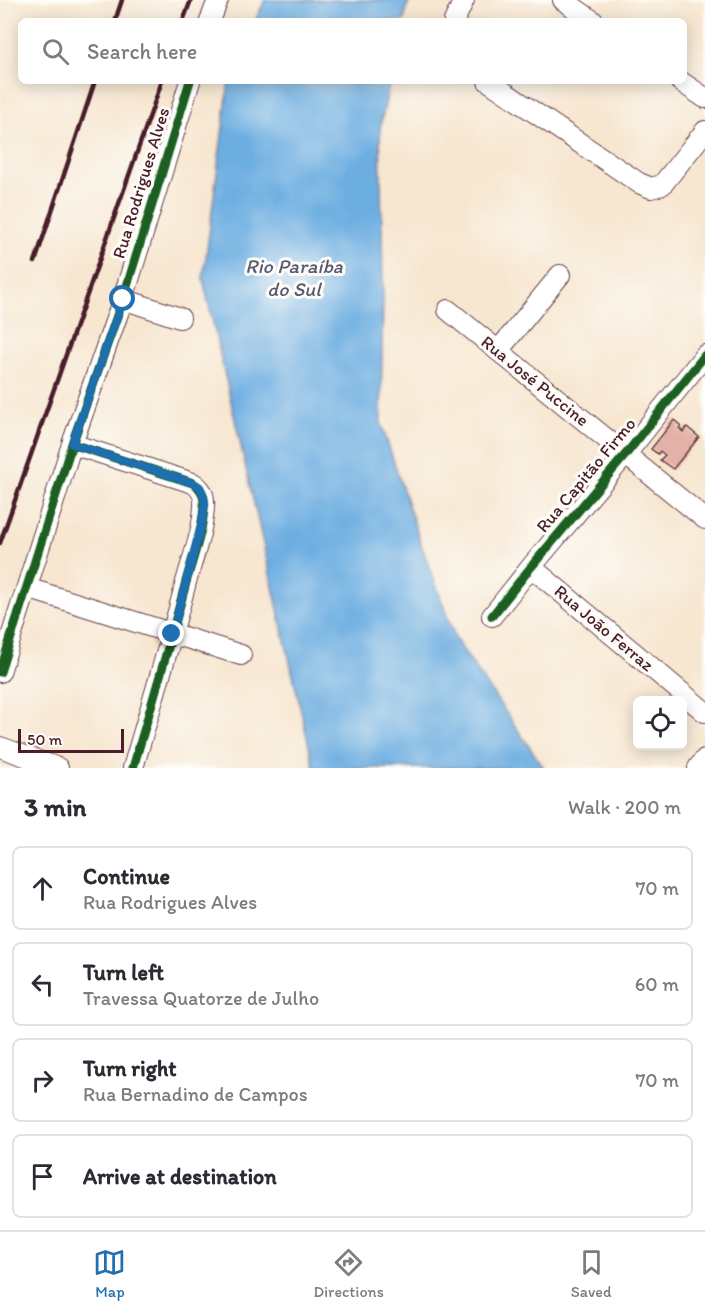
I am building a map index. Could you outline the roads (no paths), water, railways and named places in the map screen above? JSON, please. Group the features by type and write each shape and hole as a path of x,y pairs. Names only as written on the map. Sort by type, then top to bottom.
{"street":[{"path":"211,18 218,0"},
{"path":"455,18 464,0"},
{"path":"563,0 589,18"},
{"name":"Rua Rodrigues Alves","path":"0,672 72,444 123,299 189,84"},
{"path":"492,84 639,183 651,188 662,185 705,131"},
{"path":"684,84 705,98"},
{"path":"498,351 560,275"},
{"path":"123,299 180,318"},
{"name":"Rua José Puccine","path":"448,310 705,519"},
{"name":"Rua Capitão Firmo","path":"492,616 705,355"},
{"path":"72,444 193,483 200,487 205,504 172,634 133,768"},
{"name":"Rua João Ferraz","path":"531,567 705,712"},
{"path":"27,588 242,655"},
{"path":"0,747 58,768"},
{"path":"698,768 705,759"}],"water":[{"path":"265,0 410,0 405,18 256,18"},
{"name":"Rio Paraíba do Sul","path":"229,84 389,84 380,128 383,286 381,423 456,640 544,768 314,768 203,279"}],"railway":[{"path":"116,18 122,0"},
{"path":"184,18 191,0"},
{"path":"35,262 94,84"},
{"path":"0,543 161,84"}]}
